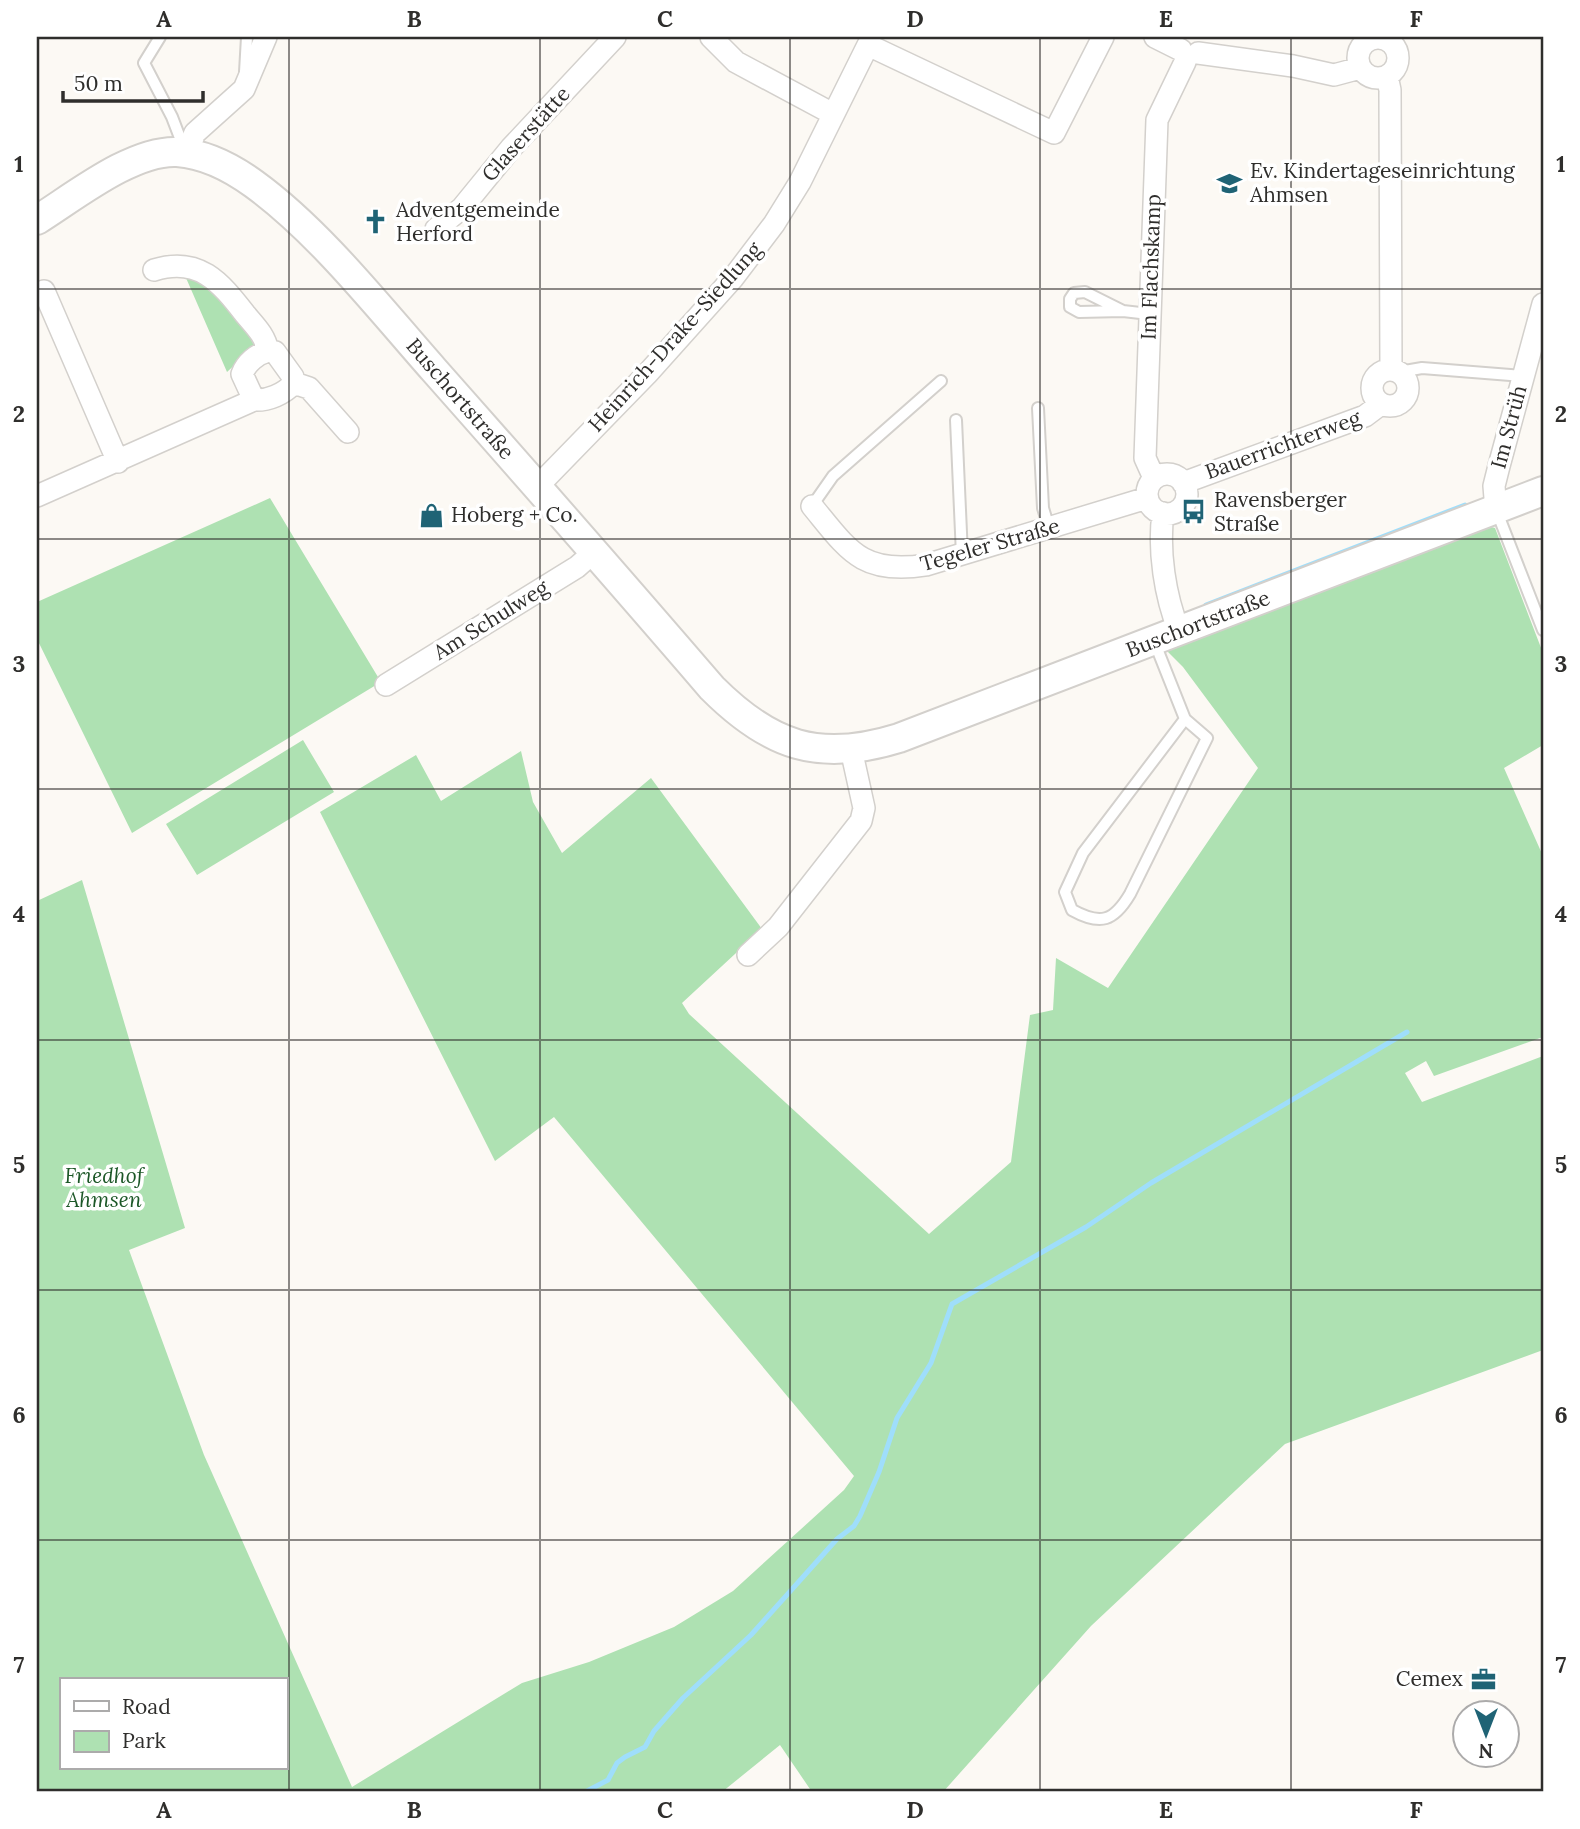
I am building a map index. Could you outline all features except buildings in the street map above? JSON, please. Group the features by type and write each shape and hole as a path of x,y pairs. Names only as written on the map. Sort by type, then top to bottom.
{"main road":[{"name":"Buschortstraße","path":"37,220 126,165 149,155 177,152 212,160 237,172 302,224 735,711 765,731 799,745 826,750 851,749 898,738 1543,491"}],"street":[{"path":"186,154 195,133 244,89 266,37"},
{"name":"Glaserstätte","path":"436,229 462,208 511,148 615,37"},
{"path":"710,37 736,62 833,114"},
{"name":"Heinrich-Drake-Siedlung","path":"537,487 647,374 733,278 774,224 868,45 1054,133 1103,37"},
{"path":"1155,37 1188,55 1293,66 1334,75 1360,68"},
{"path":"1384,38 1391,43 1398,57 1397,65 1387,76 1377,78 1367,75 1360,68 1360,50 1366,42 1384,38"},
{"name":"Im Flachskamp","path":"1151,488 1145,457 1157,120 1188,55"},
{"path":"1387,76 1390,90 1395,371"},
{"path":"154,270 169,265 183,266 204,272 220,283 265,338 268,351"},
{"path":"44,290 118,461"},
{"name":"Im Strüh","path":"1496,510 1494,486 1543,304"},
{"path":"254,400 242,374 244,367 260,353 275,352 293,377 294,383"},
{"name":"Bauerrichterweg","path":"1183,483 1365,416 1381,404 1374,397 1374,379 1381,372 1395,371"},
{"path":"37,496 254,400 266,401 294,383"},
{"path":"294,383 309,388 348,432"},
{"path":"1170,474 1183,483 1185,500 1180,508 1172,513 1156,510 1151,488 1170,474"},
{"name":"Tegeler Straße","path":"812,506 856,555 877,566 909,568 962,555 1049,527 1151,488"},
{"path":"1163,513 1161,528 1166,587 1172,613 1167,636"},
{"name":"Am Schulweg","path":"386,685 576,567 594,552"},
{"path":"748,955 778,927 862,821 864,808 851,749"}],"lane":[{"path":"160,37 144,63 172,117 186,154"},
{"path":"244,89 247,37"},
{"path":"1123,311 1149,314"},
{"path":"1395,371 1422,368 1523,376"},
{"path":"812,506 833,476 941,381"},
{"path":"1038,408 1043,508 1049,527"},
{"path":"956,420 962,555"},
{"path":"1496,510 1543,629"},
{"path":"1167,636 1185,719 1207,738 1120,911 1104,920 1086,918 1072,911 1065,892 1083,853 1185,719"}],"green space":[{"path":"183,271 202,278 260,341 227,372"},
{"path":"270,498 381,682 132,833 37,639 37,602"},
{"name":"Friedhof Ahmsen","path":"1480,524 1495,528 1543,653 1543,745 1504,768 1543,856 1543,1037 1434,1076 1426,1061 1405,1073 1422,1102 1543,1056 1543,1350 1285,1444 1091,1626 943,1792 812,1792 780,1745 722,1792 37,1792 37,901 82,880 185,1228 129,1250 204,1455 352,1787 522,1683 589,1662 674,1627 733,1591 844,1490 854,1476 554,1117 495,1161 320,812 416,755 441,801 521,751 533,802 562,853 651,778 762,929 682,1003 689,1014 929,1234 1011,1162 1030,1015 1053,1010 1056,958 1108,988 1258,768 1183,667 1167,651"},
{"path":"303,740 334,792 197,875 166,824"}],"waterway":[{"path":"1206,605 1465,505"},
{"path":"585,1792 608,1780 617,1763 645,1747 654,1731 683,1698 751,1635 837,1539 854,1526 879,1472 897,1418 931,1363 952,1304 1086,1227 1151,1183 1407,1032"}],"place":[{"name":"Ev. Kindertageseinrichtung Ahmsen","path":"1230,183"},
{"name":"Adventgemeinde Herford","path":"376,222"},
{"name":"Ravensberger Straße","path":"1194,512"},
{"name":"Hoberg + Co.","path":"431,515"},
{"name":"Cemex","path":"1483,1679"}]}
